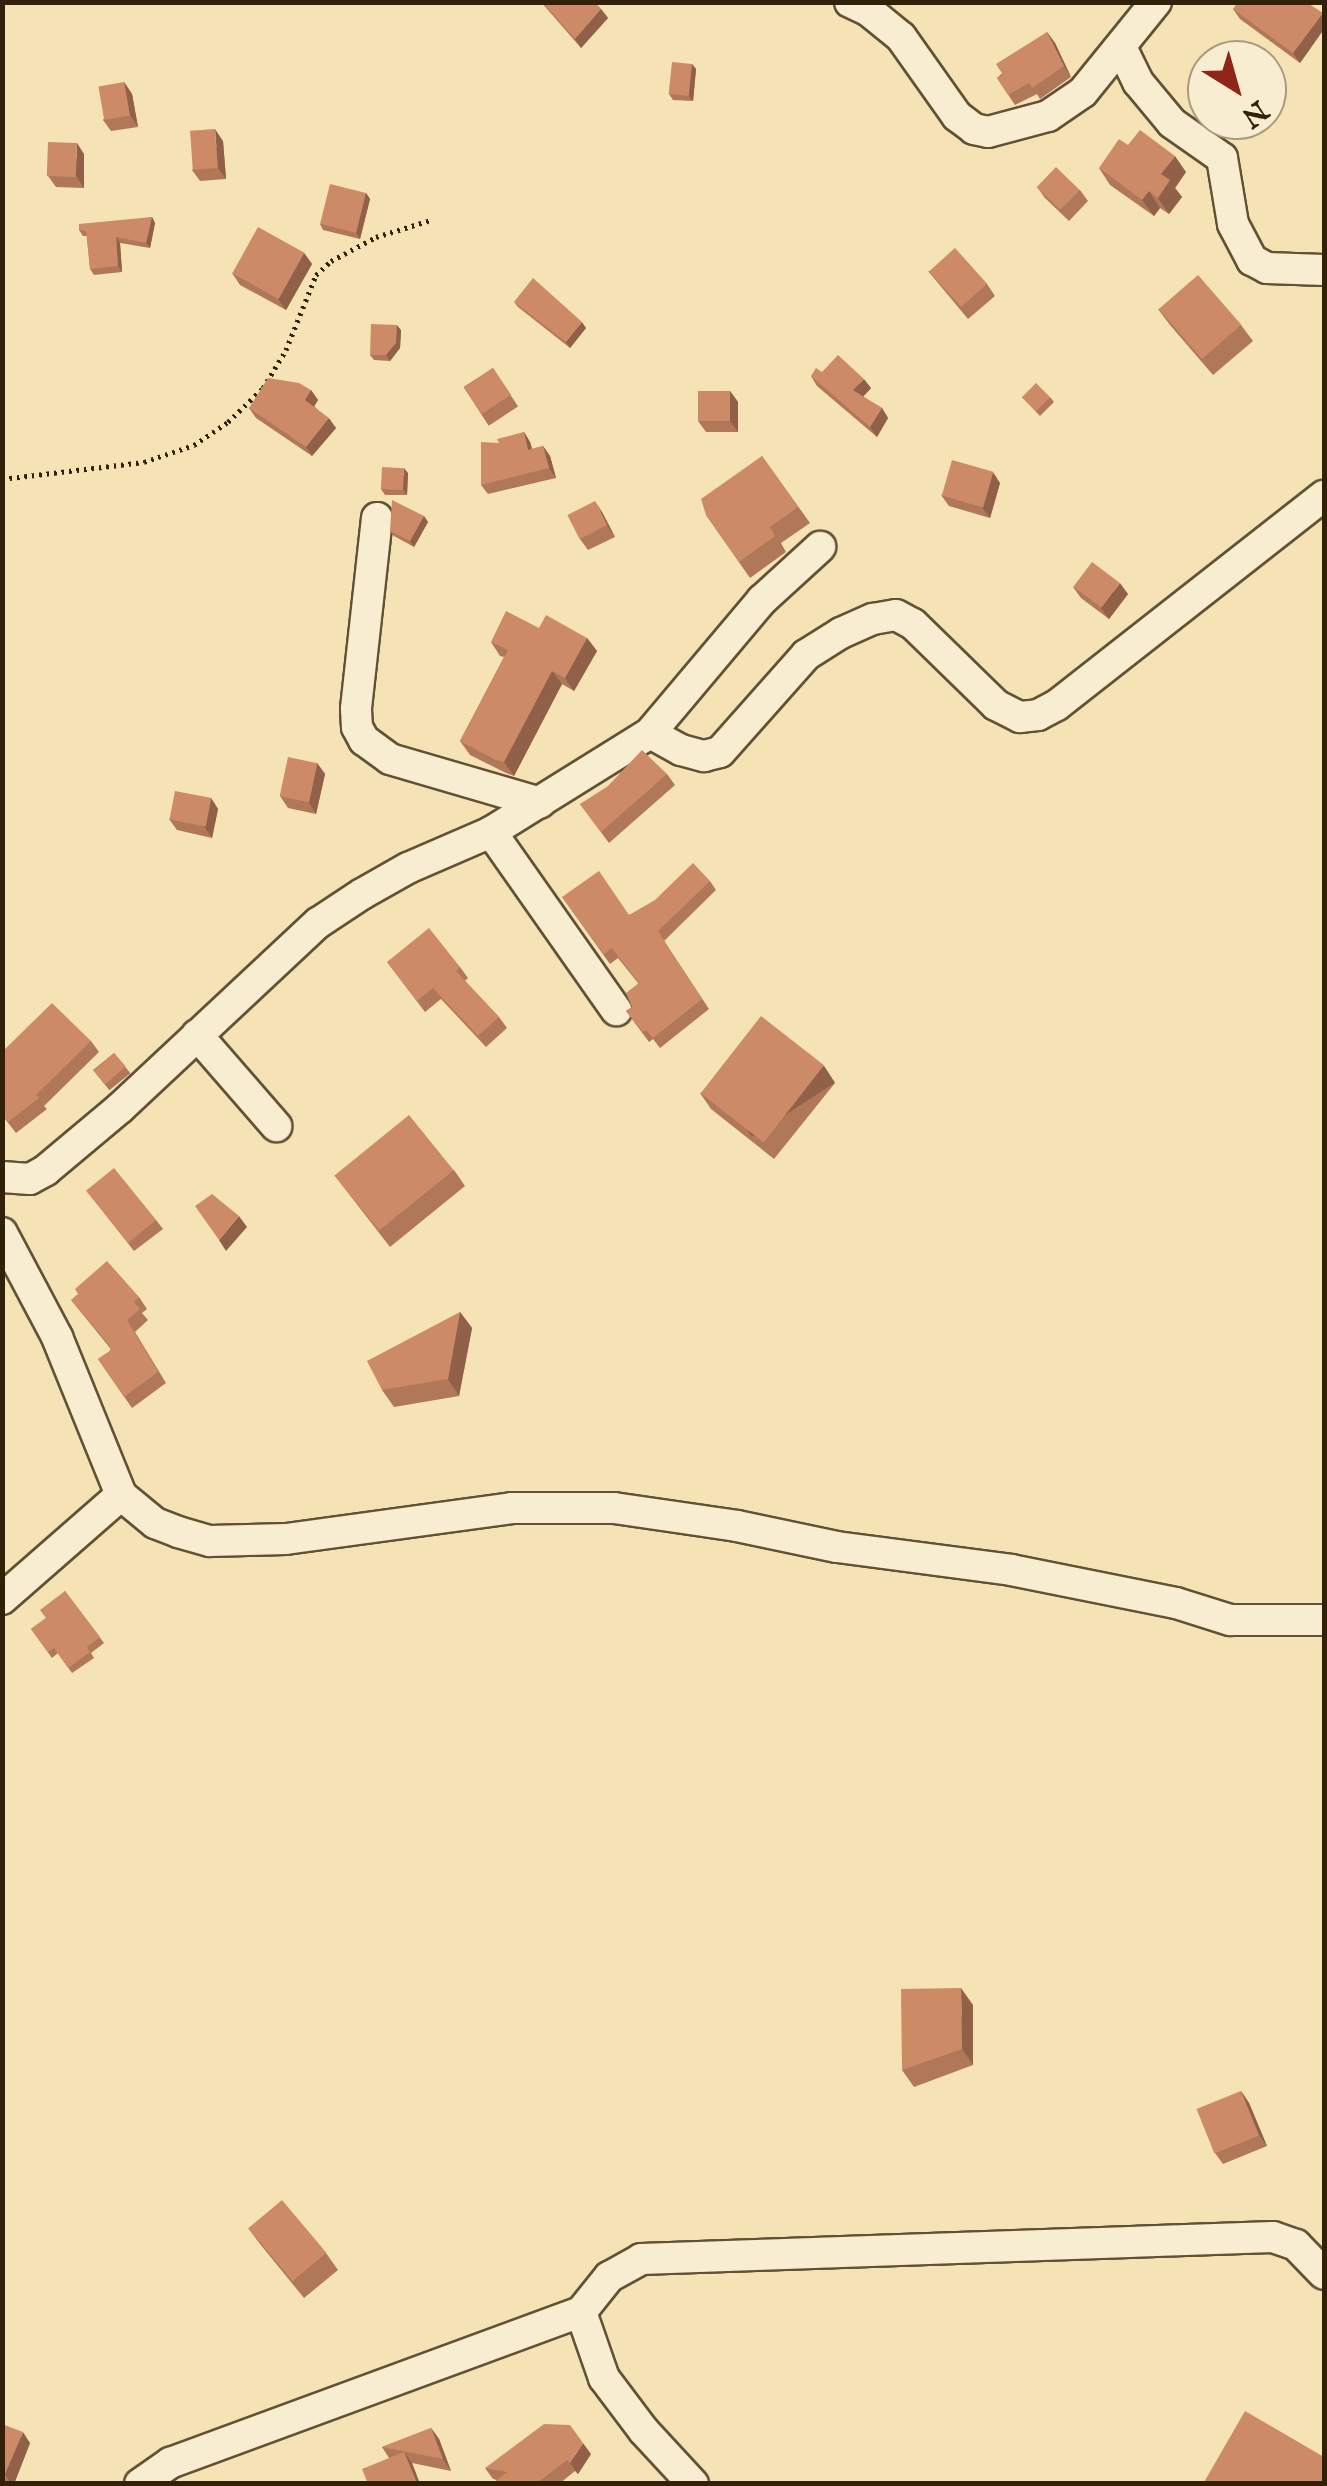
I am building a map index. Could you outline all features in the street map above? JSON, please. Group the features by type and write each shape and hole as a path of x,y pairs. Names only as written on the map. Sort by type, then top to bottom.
{"street":[{"path":"850,2 869,11 901,37 957,116 974,130 988,132 1048,116 1083,92 1156,2"},
{"path":"1121,48 1138,82 1172,123 1222,158 1234,224 1252,260 1267,268 1324,270"},
{"path":"650,732 681,750 704,756 720,752 806,655 873,619 896,615 913,624 996,705 1020,716 1038,715 1057,706 1324,496"},
{"path":"377,518 367,641 356,709 357,727 364,740 390,759 540,803"},
{"path":"2,1177 30,1179 46,1170 318,923 408,868 491,832 650,732 762,600 820,547"},
{"path":"491,832 616,1010"},
{"path":"197,1035 276,1126"},
{"path":"2,1234 58,1337 121,1496 155,1524 210,1541 286,1539 512,1508 614,1508 737,1526 837,1547 1011,1570 1176,1603 1230,1620 1324,1620"},
{"path":"2,1599 121,1496"},
{"path":"140,2484 170,2463 581,2312 610,2277 641,2259 1262,2237 1296,2245 1324,2274"},
{"path":"581,2312 604,2378 644,2431 694,2484"}],"path":[{"path":"2,479 144,462 194,445 228,422 262,388 286,350 316,275 331,261 376,236 431,220"}],"building":[{"path":"542,2 594,2 601,9 575,39"},
{"path":"1238,2 1306,2 1323,13 1293,53 1287,49 1287,40 1275,40 1233,9"},
{"path":"1047,32 1064,66 1032,88 1029,83 1008,95 997,78 1003,75 996,64"},
{"path":"672,62 692,64 689,96 669,94"},
{"path":"124,82 130,115 104,120 98,87"},
{"path":"215,129 218,168 193,170 190,131"},
{"path":"1140,130 1175,156 1161,174 1170,180 1158,198 1149,191 1142,200 1099,168 1119,139 1128,145"},
{"path":"48,142 77,143 76,177 47,176"},
{"path":"1056,167 1080,190 1060,210 1037,187"},
{"path":"330,184 366,193 356,233 320,224"},
{"path":"152,217 146,243 116,237 118,266 90,269 86,231 79,230 79,224"},
{"path":"258,227 304,253 279,299 232,273"},
{"path":"955,248 987,284 961,307 929,271"},
{"path":"1198,275 1241,325 1202,359 1159,309"},
{"path":"533,278 582,322 566,342 514,302"},
{"path":"371,324 397,325 396,343 386,355 370,355"},
{"path":"838,355 864,379 853,390 882,408 870,427 811,376 816,368 822,372"},
{"path":"493,368 511,395 482,414 464,388"},
{"path":"268,378 299,383 311,390 305,400 329,418 306,447 249,408"},
{"path":"1036,383 1050,397 1036,411 1022,397"},
{"path":"698,391 730,391 730,421 698,421"},
{"path":"524,432 528,450 543,446 549,468 481,485 481,442 499,443 497,439"},
{"path":"762,456 798,507 770,527 775,536 739,562 706,515 701,499"},
{"path":"952,460 993,472 983,507 942,496"},
{"path":"382,467 404,468 403,490 381,489"},
{"path":"392,500 424,516 410,541 390,531"},
{"path":"595,501 607,525 580,539 567,515"},
{"path":"1092,562 1120,583 1101,608 1073,587"},
{"path":"506,611 539,628 546,615 587,638 565,678 552,671 504,762 460,741 508,650 491,642"},
{"path":"642,750 667,774 601,832 580,804 608,786"},
{"path":"288,757 317,763 309,802 280,796"},
{"path":"175,791 211,798 206,827 169,819"},
{"path":"693,863 710,881 658,931 702,999 653,1038 626,1011 632,1007 626,993 639,983 612,948 604,954 562,897 599,871 629,915 655,900"},
{"path":"429,928 460,967 456,971 499,1017 478,1036 433,988 417,1001 387,962"},
{"path":"52,1003 91,1041 36,1095 39,1098 8,1122 2,1114 2,1050"},
{"path":"761,1016 824,1065 764,1142 701,1093"},
{"path":"114,1053 126,1067 105,1084 94,1071"},
{"path":"409,1115 454,1170 379,1231 334,1175"},
{"path":"114,1168 156,1220 128,1243 86,1191"},
{"path":"212,1194 239,1216 219,1240 195,1206"},
{"path":"107,1261 139,1297 134,1302 140,1309 127,1320 158,1372 124,1397 98,1359 110,1351 110,1346 71,1300 78,1294 75,1289"},
{"path":"460,1312 448,1379 382,1390 367,1361"},
{"path":"65,1591 100,1637 87,1647 90,1652 68,1668 54,1648 48,1652 31,1629 46,1618 40,1610"},
{"path":"961,1988 962,2049 902,2070 901,1989"},
{"path":"1241,2091 1259,2136 1214,2153 1196,2109"},
{"path":"282,2200 326,2253 293,2281 248,2228"},
{"path":"1245,2411 1324,2457 1324,2484 1203,2484"},
{"path":"2,2424 23,2432 5,2474 2,2473"},
{"path":"544,2424 570,2425 583,2443 570,2463 567,2460 536,2484 492,2484 507,2472 485,2468"},
{"path":"431,2428 443,2459 382,2447"},
{"path":"404,2452 417,2483 368,2484 362,2469"}]}
